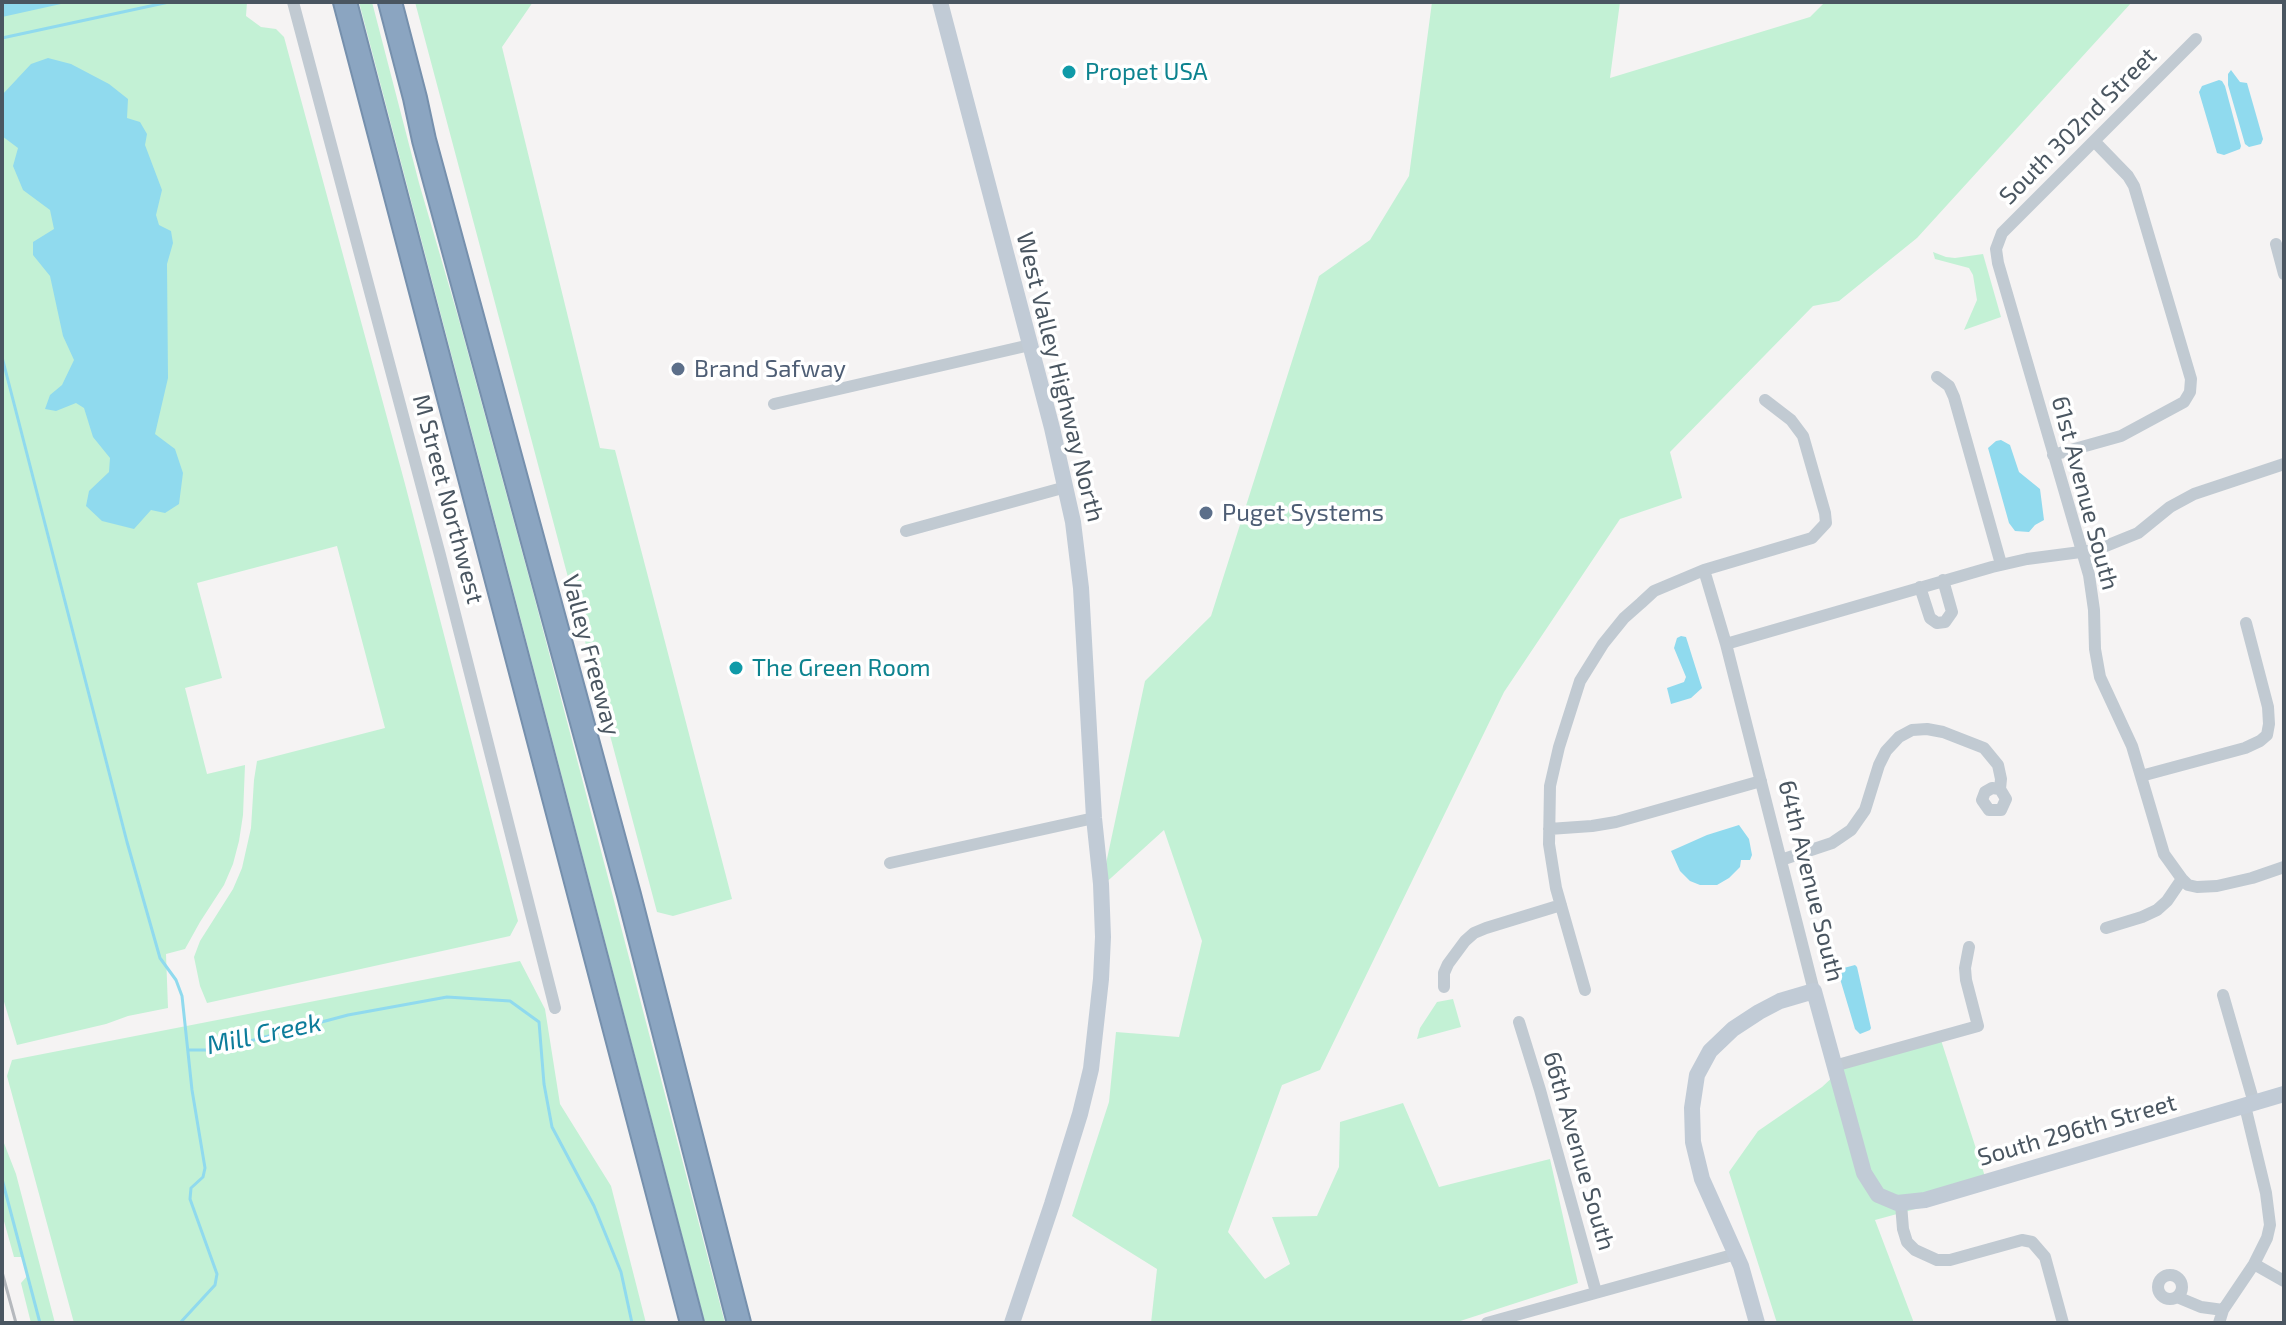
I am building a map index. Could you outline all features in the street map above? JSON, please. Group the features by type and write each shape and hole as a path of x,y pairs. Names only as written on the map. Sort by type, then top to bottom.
{"highway":[{"path":"344,2 692,1323"},
{"name":"Valley Freeway","path":"390,2 424,140 629,895 739,1323"}],"main road":[{"name":"West Valley Highway North","path":"940,2 1073,522 1081,588 1101,887 1103,937 1097,1031 1091,1069 1080,1114 1012,1323"},
{"path":"1757,1323 1736,1254 1702,1179 1691,1120 1694,1088 1702,1063 1733,1029 1770,1006 1814,991"},
{"name":"64th Avenue South","path":"1814,991 1861,1165 1871,1186 1882,1198"},
{"name":"South 296th Street","path":"1882,1198 1901,1204 1925,1200 2284,1094"}],"street":[{"name":"M Street Northwest","path":"293,2 444,570 555,1008"},
{"name":"South 302nd Street","path":"1996,249 2002,233 2196,39"},
{"path":"2053,455 2121,436 2184,402 2190,392 2191,379 2134,186 2095,142"},
{"path":"2276,244 2284,274"},
{"name":"61st Avenue South","path":"1996,249 2083,552 2092,593 2099,673 2129,737 2164,854 2182,879"},
{"path":"774,404 1030,345"},
{"path":"1937,377 1949,386 1954,397 2001,564"},
{"path":"1585,990 1552,867 1550,786 1559,747 1580,681 1603,644 1654,591 1704,570 1812,538 1826,523 1803,436 1791,420 1765,400"},
{"path":"1726,644 2001,564 2096,550 2138,533 2182,499 2284,464"},
{"path":"906,531 1066,487"},
{"name":"64th Avenue South","path":"1704,570 1726,644 1814,991"},
{"path":"1920,587 1930,618 1937,623 1945,622 1952,612 1943,580"},
{"path":"2141,776 2245,748 2267,735 2268,707 2246,623"},
{"path":"1781,860 1832,843 1851,830 1867,805 1886,751 1899,737 1912,730 1943,732 1984,748 1998,765 2000,789"},
{"path":"1549,829 1616,822 1761,781"},
{"path":"890,863 1094,818"},
{"path":"2106,928 2157,910 2182,879 2188,885 2197,887 2217,886 2284,867"},
{"path":"1444,987 1448,964 1474,933 1561,905"},
{"path":"1834,1066 1978,1026 1966,980 1969,947"},
{"path":"2177,1297 2221,1317 2254,1264 2270,1225 2249,1104 2223,995"},
{"name":"66th Avenue South","path":"1519,1022 1596,1292"},
{"path":"1901,1204 1907,1242 1915,1250 1937,1260 1950,1260 2022,1240 2032,1242 2045,1257 2063,1323"},
{"path":"1487,1323 1736,1254"},
{"path":"2254,1264 2284,1281"}],"green space":[{"path":"2,2 247,2 246,16 261,27 276,29 284,37 405,484 518,921 510,936 207,1003 194,957 242,868 251,828 257,761 385,728 337,546 197,583 222,678 185,688 207,774 245,765 243,815 233,864 224,885 185,949 166,954 168,1008 17,1045 2,995"},
{"path":"359,2 372,2 533,592 725,1323 705,1323"},
{"path":"415,2 533,2 502,47 600,448 615,450 732,899 673,916 657,912"},
{"path":"1432,2 1620,2 1610,78 1810,17 1825,2 2132,2 1917,238 1839,301 1813,306 1670,452 1682,498 1620,519 1504,692 1320,1070 1282,1085 1228,1232 1265,1279 1290,1264 1272,1217 1317,1216 1339,1167 1340,1122 1403,1103 1439,1187 1550,1159 1578,1283 1454,1323 1151,1323 1157,1269 1072,1216 1109,1102 1116,1032 1179,1037 1202,941 1164,830 1101,887 1145,681 1211,616 1319,276 1370,240 1409,176"},
{"path":"1933,252 1955,258 1983,254 2001,317 1964,330 1977,300 1973,275 1969,268 1935,259"},
{"path":"520,961 545,1009 560,1104 611,1186 646,1323 74,1323 7,1076 12,1060"},
{"path":"1453,999 1461,1027 1417,1039 1420,1028 1437,1002"},
{"path":"1940,1037 1989,1189 1875,1220 1914,1323 1777,1323 1729,1172 1758,1131 1822,1087 1836,1074 1834,1066"},
{"path":"2,1138 16,1174 55,1323 31,1323 21,1283 28,1275 22,1257 14,1257 2,1214"}],"water":[{"path":"2,2 70,2 2,17"},
{"path":"48,58 71,64 109,84 128,99 127,118 140,122 147,134 145,145 162,190 156,215 159,225 171,231 173,243 167,264 168,378 155,434 175,449 183,473 179,504 165,513 151,510 134,529 102,521 86,506 89,491 109,472 110,458 93,437 84,408 76,403 56,411 45,409 50,395 62,385 74,360 63,336 50,276 33,255 33,242 54,229 50,210 23,190 13,166 18,148 2,136 2,95 31,64"},
{"path":"2231,70 2240,82 2247,83 2263,139 2261,144 2249,147 2245,144 2228,85"},
{"path":"2219,80 2225,86 2241,146 2224,155 2217,153 2199,92 2202,86"},
{"path":"2001,440 2010,445 2019,472 2040,489 2044,520 2029,532 2015,531 2009,523 1988,448"},
{"path":"1686,637 1702,688 1691,698 1671,704 1667,688 1684,682 1686,677 1674,648 1677,638"},
{"path":"1739,825 1749,839 1752,855 1750,860 1741,860 1740,867 1729,878 1717,885 1700,885 1690,881 1680,871 1671,851"},
{"path":"1855,965 1871,1028 1860,1034 1855,1029 1838,972"}],"waterway":[{"name":"Mill Creek","path":"2,38 169,2"},
{"name":"Mill Creek","path":"2,357 127,842 160,958 176,980 182,996 192,1090 205,1168 203,1177 191,1188 190,1199 217,1274 215,1285 180,1323"},
{"name":"Mill Creek","path":"189,1050 216,1050 348,1015 447,997 510,1001 539,1022 544,1084 552,1127 594,1206 621,1272 632,1323"},
{"path":"2,1179 40,1323"}],"railway":[{"path":"2,1272 16,1323"}],"place":[{"name":"Propet USA","path":"1069,72"},
{"name":"Brand Safway","path":"678,369"},
{"name":"Puget Systems","path":"1206,513"},
{"name":"The Green Room","path":"736,668"}]}
